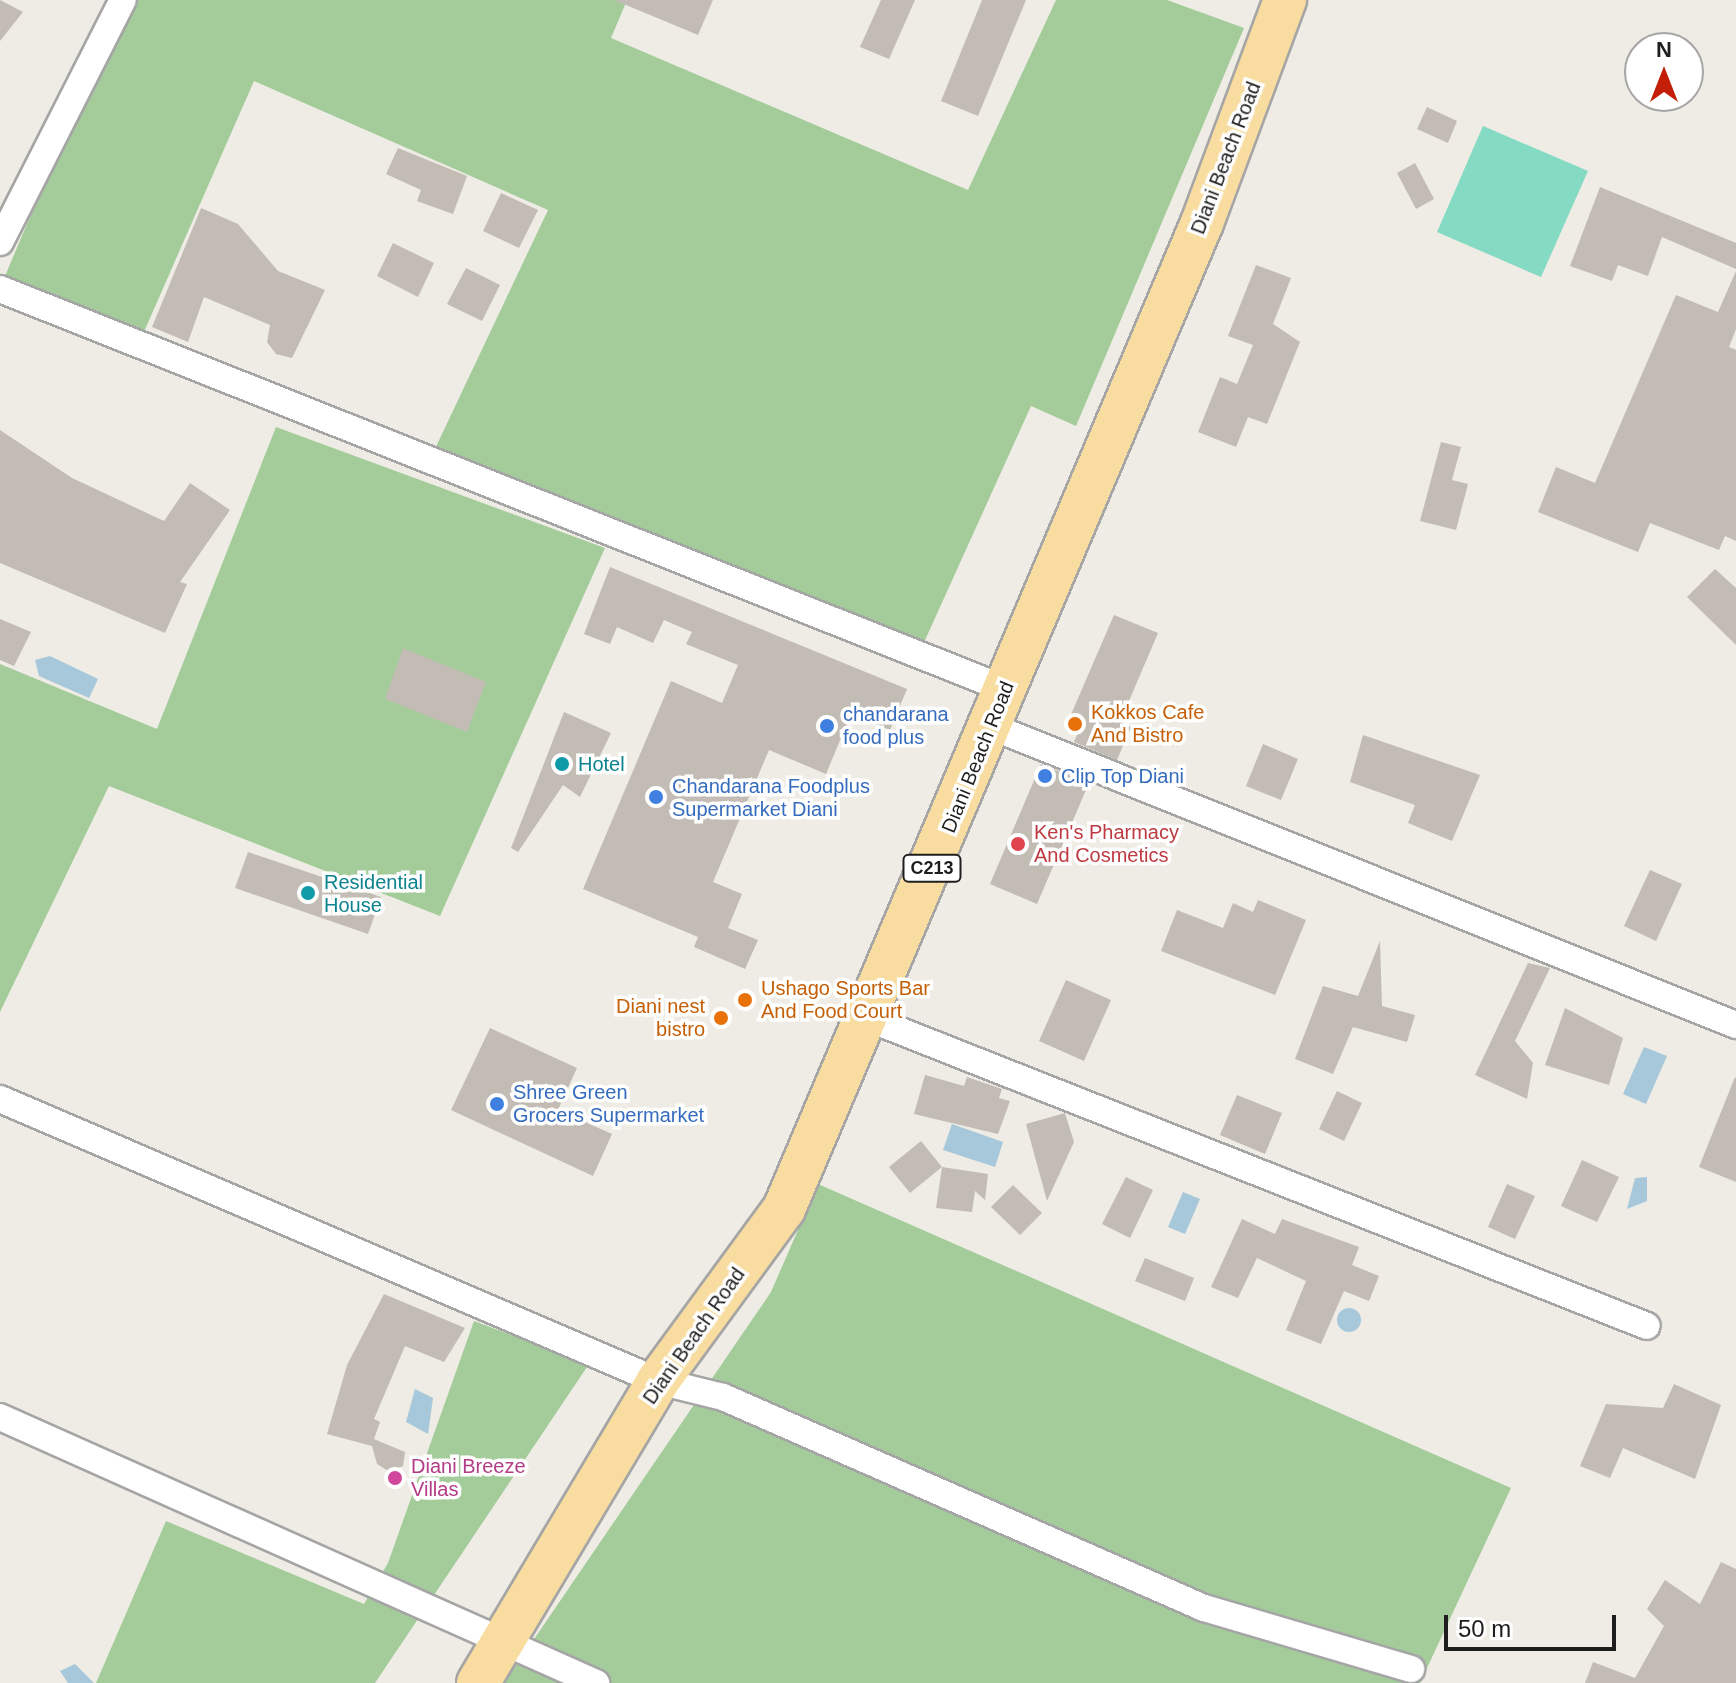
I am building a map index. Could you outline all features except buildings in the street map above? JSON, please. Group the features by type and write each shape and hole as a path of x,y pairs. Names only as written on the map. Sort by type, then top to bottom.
{"main road":[{"name":"Diani Beach Road","path":"478,1683 506,1641 658,1381 784,1209 870,1019 1202,223 1285,0"}],"street":[{"path":"0,242 123,0"},
{"path":"0,289 998,708 1736,1025"},
{"path":"870,1019 1647,1326"},
{"path":"0,1099 658,1381 723,1397 1204,1608 1411,1669"},
{"path":"0,1417 596,1683"}],"green space":[{"path":"122,0 627,0 611,38 968,190 1056,0 1167,0 1244,28 1076,426 1031,406 921,649 433,453 548,210 254,81 143,334 5,276"},
{"path":"1483,126 1588,171 1541,277 1437,232"},
{"path":"276,427 605,548 440,916 109,786 0,1012 0,664 157,729"},
{"path":"818,1184 1511,1488 1420,1683 504,1683 771,1292"},
{"path":"474,1321 589,1364 375,1683 96,1683 166,1521 364,1604 388,1563"}],"water":[{"path":"50,656 98,679 89,698 39,676 35,660"},
{"path":"1644,1047 1667,1056 1646,1104 1623,1094"},
{"path":"952,1124 1003,1142 995,1167 943,1150"},
{"path":"1647,1177 1647,1201 1627,1209 1635,1178"},
{"path":"1183,1192 1200,1199 1185,1234 1168,1227"},
{"path":"1349,1308 1358,1311 1361,1320 1358,1329 1349,1332 1340,1329 1337,1320 1340,1311"},
{"path":"415,1389 433,1398 428,1434 406,1422"},
{"path":"75,1664 94,1683 68,1683 60,1671"}],"place":[{"name":"Kokkos Cafe And Bistro","path":"1075,724"},
{"name":"chandarana food plus","path":"827,726"},
{"name":"Hotel","path":"562,764"},
{"name":"Clip Top Diani","path":"1045,776"},
{"name":"Chandarana Foodplus Supermarket Diani","path":"656,797"},
{"name":"Ken's Pharmacy And Cosmetics","path":"1018,844"},
{"name":"Residential House","path":"308,893"},
{"name":"Ushago Sports Bar And Food Court","path":"745,1000"},
{"name":"Diani nest bistro","path":"721,1018"},
{"name":"Shree Green Grocers Supermarket","path":"497,1104"},
{"name":"Diani Breeze Villas","path":"395,1478"}]}
